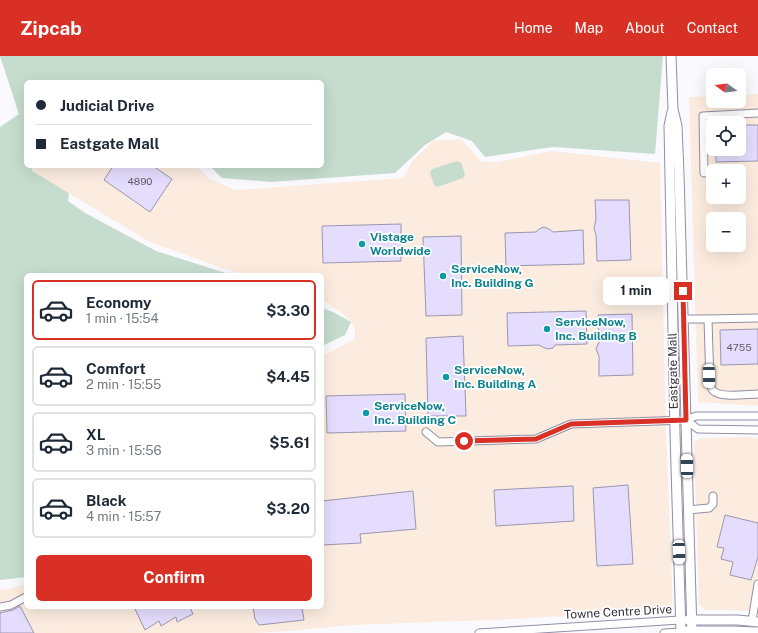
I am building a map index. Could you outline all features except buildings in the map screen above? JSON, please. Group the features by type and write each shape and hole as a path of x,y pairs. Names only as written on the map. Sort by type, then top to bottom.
{"main road":[{"name":"Eastgate Mall","path":"671,56 673,109 677,133 684,319 692,632"},
{"name":"Eastgate Mall","path":"673,109 669,126 681,632"},
{"name":"Towne Centre Drive","path":"680,620 738,620 755,622"},
{"name":"Towne Centre Drive","path":"681,632 758,632"}],"street":[{"path":"704,173 703,116 758,113"},
{"path":"684,319 758,318"},
{"path":"708,319 710,384 712,389 721,395 758,394"},
{"path":"426,432 438,442 536,439 571,424 675,421 686,420 696,416 758,416"},
{"path":"686,420 698,429 758,430"},
{"path":"688,510 709,508 713,504 713,496"},
{"path":"755,622 758,584"},
{"path":"0,607 11,605 24,598"},
{"name":"Towne Centre Drive","path":"479,633 680,620"},
{"name":"Towne Centre Drive","path":"664,633 681,632"}],"shaded area":[{"path":"758,94 758,406 698,402 689,97 706,96 706,108 746,108 746,95"},
{"path":"461,139 482,162 497,162 552,151 660,163 666,431 673,610 494,620 353,625 255,633 0,633 0,590 10,589 24,585 24,609 324,609 324,355 355,339 355,327 342,313 324,301 324,273 241,273 222,268 150,242 32,171 32,168 199,168 208,178 235,190 403,178 412,161 433,141"},
{"path":"701,438 758,438 758,611 706,610 699,604 694,442"}],"green space":[{"path":"0,56 663,56 655,154 553,147 485,157 472,141 446,132 425,145 395,173 271,182 222,178 212,168 324,168 324,80 24,80 24,168 32,168 32,171 69,193 68,201 85,213 156,251 226,273 24,273 24,577 0,580 0,127 19,114"},
{"path":"457,161 461,163 465,174 463,178 437,187 434,185 430,173 432,169"},
{"path":"324,309 351,322 345,335 324,345"}],"place":[{"name":"Vistage Worldwide","path":"362,244"},
{"name":"ServiceNow, Inc. Building G","path":"443,276"},
{"name":"ServiceNow, Inc. Building B","path":"547,329"},
{"name":"ServiceNow, Inc. Building A","path":"446,377"},
{"name":"ServiceNow, Inc. Building C","path":"366,413"}],"route":[{"path":"464,441 536,439 571,424 686,420 683,291"}]}
